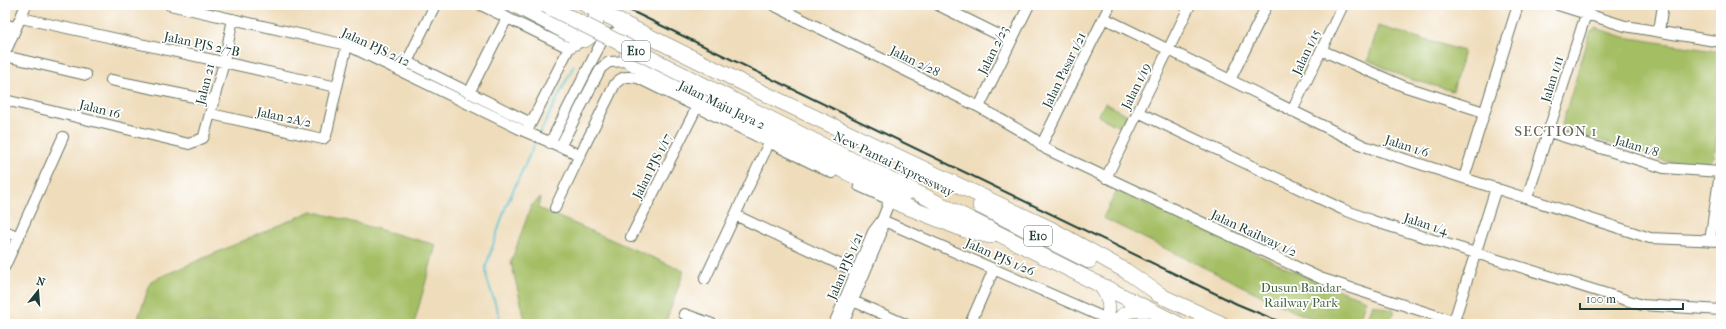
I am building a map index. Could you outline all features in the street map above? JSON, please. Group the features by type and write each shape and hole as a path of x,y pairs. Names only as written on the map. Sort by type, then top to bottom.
{"highway":[{"path":"515,5 574,37 584,40 592,34 596,24 594,12 586,5"},
{"name":"New Pantai Expressway","path":"545,5 1178,324"},
{"name":"New Pantai Expressway","path":"565,5 734,88 912,172 1165,298 1222,324"},
{"path":"586,5 1051,229 1126,271 1165,298"},
{"path":"654,39 642,39 631,43 627,51 629,61 860,178 889,190 919,193"},
{"path":"890,200 965,230 1013,242"}],"main road":[{"path":"1100,286 1108,299 1109,322"},
{"path":"1109,322 1132,310 1151,311"}],"street":[{"path":"26,5 5,54 86,75"},
{"name":"Jalan PJS 2/12","path":"170,5 212,10 234,19 347,45 402,73 528,128 555,145"},
{"path":"402,73 435,5"},
{"path":"481,5 569,48"},
{"name":"Jalan 2/28","path":"773,5 979,107 1032,138 1041,146"},
{"path":"938,5 1011,42"},
{"name":"Jalan 2/23","path":"979,107 1029,5"},
{"name":"Jalan Pasar 1/21","path":"1041,146 1110,5"},
{"name":"Jalan 1/19","path":"1106,178 1190,5"},
{"path":"1230,80 1267,5"},
{"name":"Jalan 1/15","path":"1292,111 1343,5"},
{"path":"1464,178 1518,5"},
{"path":"1558,5 1625,26 1721,42"},
{"path":"1659,31 1663,5"},
{"name":"Jalan 1/11","path":"1527,198 1586,14"},
{"name":"Jalan PJS 2/7B","path":"20,18 337,87"},
{"path":"469,93 507,18"},
{"name":"Jalan 1/6","path":"1104,18 1364,146 1650,238 1721,242"},
{"name":"Jalan 21","path":"188,144 204,137 234,19"},
{"path":"5,24 16,28"},
{"path":"555,145 602,41 612,33 619,31 654,39"},
{"path":"407,62 469,93 528,128 569,48 584,40"},
{"path":"337,87 347,45"},
{"path":"1321,50 1403,86 1484,112"},
{"path":"555,145 600,68 609,62 629,61"},
{"name":"Jalan Maju Jaya 2","path":"556,208 615,84 619,79 624,77 638,78 769,143 890,200"},
{"path":"111,80 214,102"},
{"name":"Jalan 2A/2","path":"210,114 323,139 326,136 337,87"},
{"name":"Jalan 16","path":"5,100 188,144"},
{"name":"Jalan PJS 1/17","path":"631,237 697,107"},
{"name":"Jalan 1/4","path":"1138,112 1342,209 1475,254 1642,305 1721,310"},
{"name":"Jalan 1/8","path":"1549,132 1664,168 1721,169"},
{"path":"5,266 63,137"},
{"path":"705,279 769,143"},
{"path":"555,145 580,155"},
{"name":"Jalan Railway 1/2","path":"1041,146 1320,278 1458,323"},
{"path":"1710,241 1721,169"},
{"path":"1458,323 1475,254 1496,188"},
{"name":"Jalan PJS 1/21","path":"834,324 873,232 882,220 890,200"},
{"path":"734,215 856,272"},
{"name":"Jalan PJS 1/21","path":"843,324 882,234 882,220"},
{"name":"Jalan PJS 1/26","path":"882,220 994,269 1109,322"},
{"path":"5,231 19,237"},
{"path":"970,324 994,269"},
{"path":"853,302 905,324"},
{"path":"684,314 712,324"}],"green space":[{"path":"1378,26 1464,51 1453,91 1406,78 1368,60"},
{"path":"1596,28 1624,37 1721,52 1721,113 1714,157 1707,164 1668,162 1565,129 1562,124 1590,33"},
{"path":"1105,103 1127,115 1121,128 1098,116"},
{"name":"Dusun Bandar Railway Park","path":"1117,190 1317,282 1366,300 1358,324 1327,324 1293,311 1103,218"},
{"path":"540,198 538,208 684,271 665,324 526,324 511,262 531,206"},
{"path":"312,211 436,245 414,324 136,324 151,281"},
{"path":"1373,304 1394,311 1389,324 1366,324"}],"waterway":[{"path":"540,133 574,65"},
{"path":"502,324 487,279 486,266 506,206 534,145"}],"railway":[{"path":"619,5 1237,304 1285,324"}],"district":[{"name":"SECTION 1","path":"1556,131"}]}
